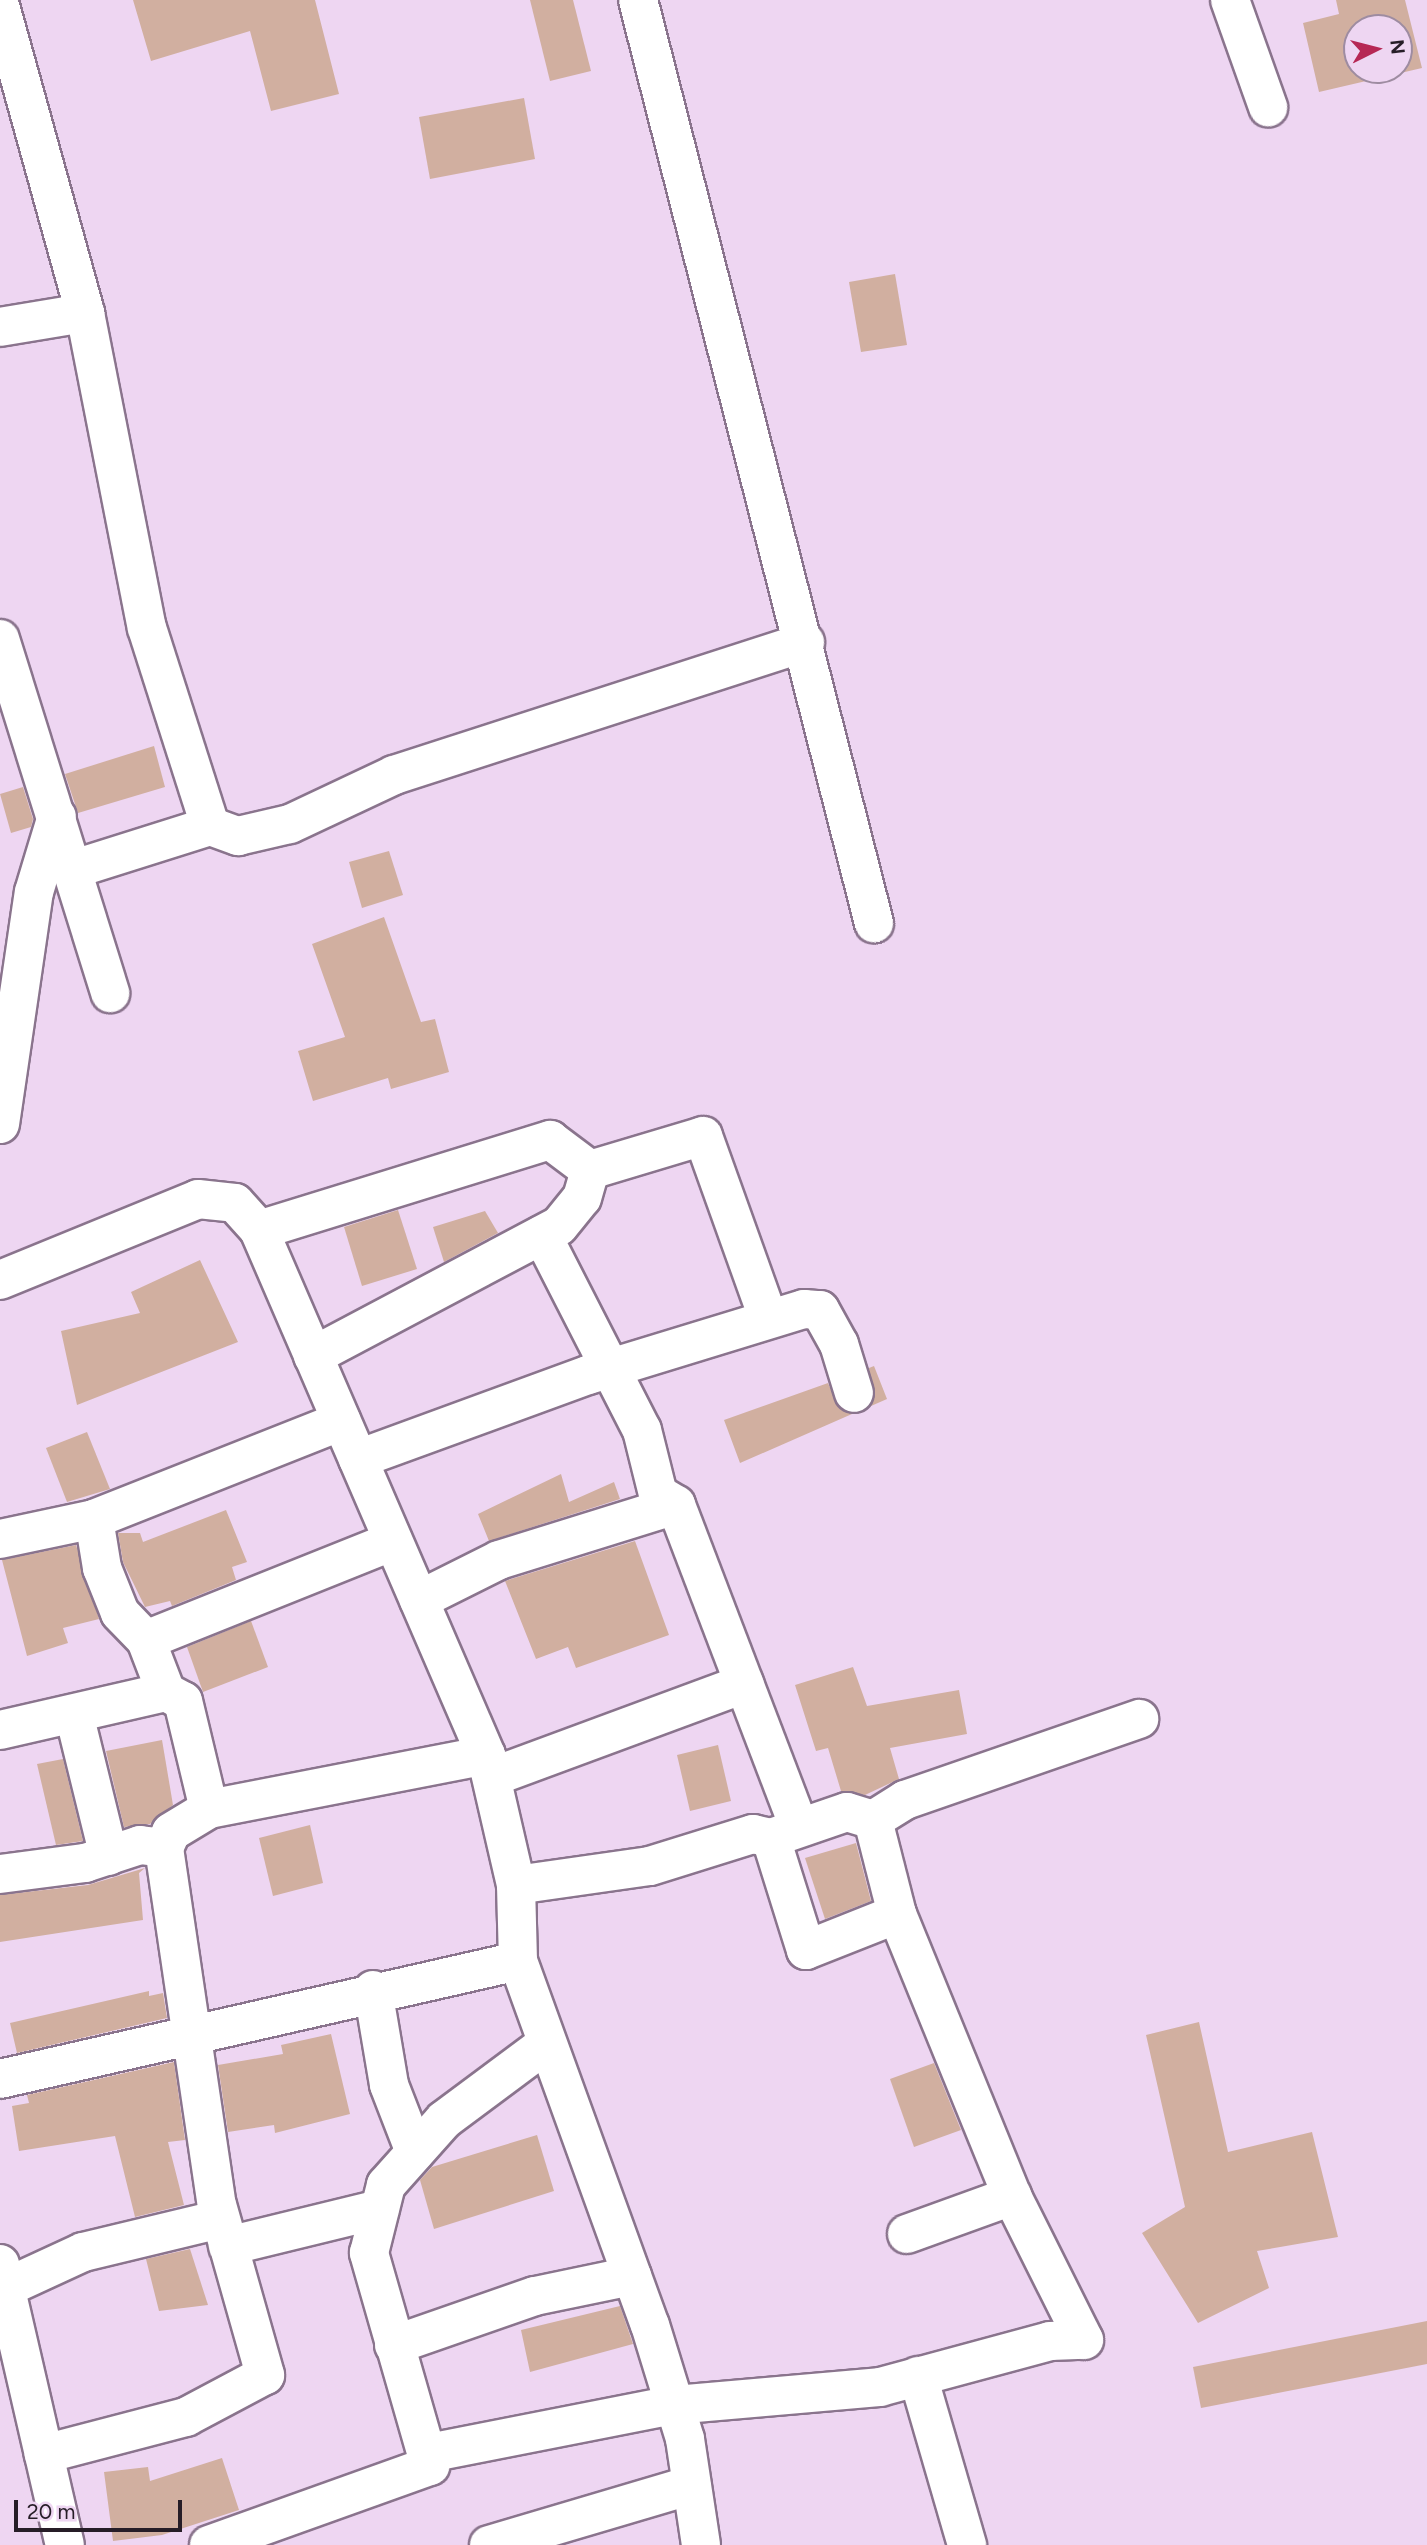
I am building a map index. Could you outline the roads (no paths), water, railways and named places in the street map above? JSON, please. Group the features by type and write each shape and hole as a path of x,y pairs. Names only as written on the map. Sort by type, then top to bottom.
{"street":[{"path":"639,0 805,642 873,923"},
{"path":"1230,0 1268,107"},
{"path":"0,6 85,313 147,628 210,826"},
{"path":"0,327 85,313"},
{"path":"0,639 74,869 110,993"},
{"path":"74,869 210,826 238,836 290,824 394,775 805,642"},
{"path":"0,1124 30,916 57,816"},
{"path":"590,1170 703,1136 768,1318"},
{"path":"259,1230 550,1140 590,1170"},
{"path":"313,1356 542,1235 582,1198 590,1170"},
{"path":"0,1280 198,1199 235,1203 259,1230 489,1766 516,1885 517,1961 632,2276 674,2405 701,2545"},
{"path":"542,1235 609,1372 642,1430 658,1494 676,1505 744,1684 785,1833 806,1950 897,1914"},
{"path":"358,1459 587,1374 609,1372 768,1318 820,1310 839,1344 854,1393"},
{"path":"0,1539 94,1519 341,1421"},
{"path":"419,1600 499,1560 676,1505"},
{"path":"94,1519 102,1568 120,1614 146,1640 166,1692 183,1701 209,1809"},
{"path":"146,1640 393,1541"},
{"path":"44,2454 186,2417 265,2375 224,2232 164,1848 171,1832 209,1809 489,1766 744,1684"},
{"path":"0,1730 166,1692"},
{"path":"74,1714 110,1856"},
{"path":"516,1885 650,1866 752,1834 785,1833 847,1812 873,1820 905,1800 1139,1719"},
{"path":"429,2453 674,2405 880,2387 1050,2341 1084,2340 1012,2196 897,1914 873,1820"},
{"path":"0,1874 110,1856 140,1845 164,1848"},
{"path":"0,2079 373,1990 517,1961"},
{"path":"373,1990 388,2085 415,2152"},
{"path":"209,2545 430,2466 429,2453 394,2346 369,2253 386,2185 444,2120 546,2044"},
{"path":"907,2235 1012,2196"},
{"path":"65,2545 3,2276 83,2252 380,2208"},
{"path":"394,2346 535,2296 632,2276"},
{"path":"918,2376 967,2545"},
{"path":"489,2545 691,2485"}]}
